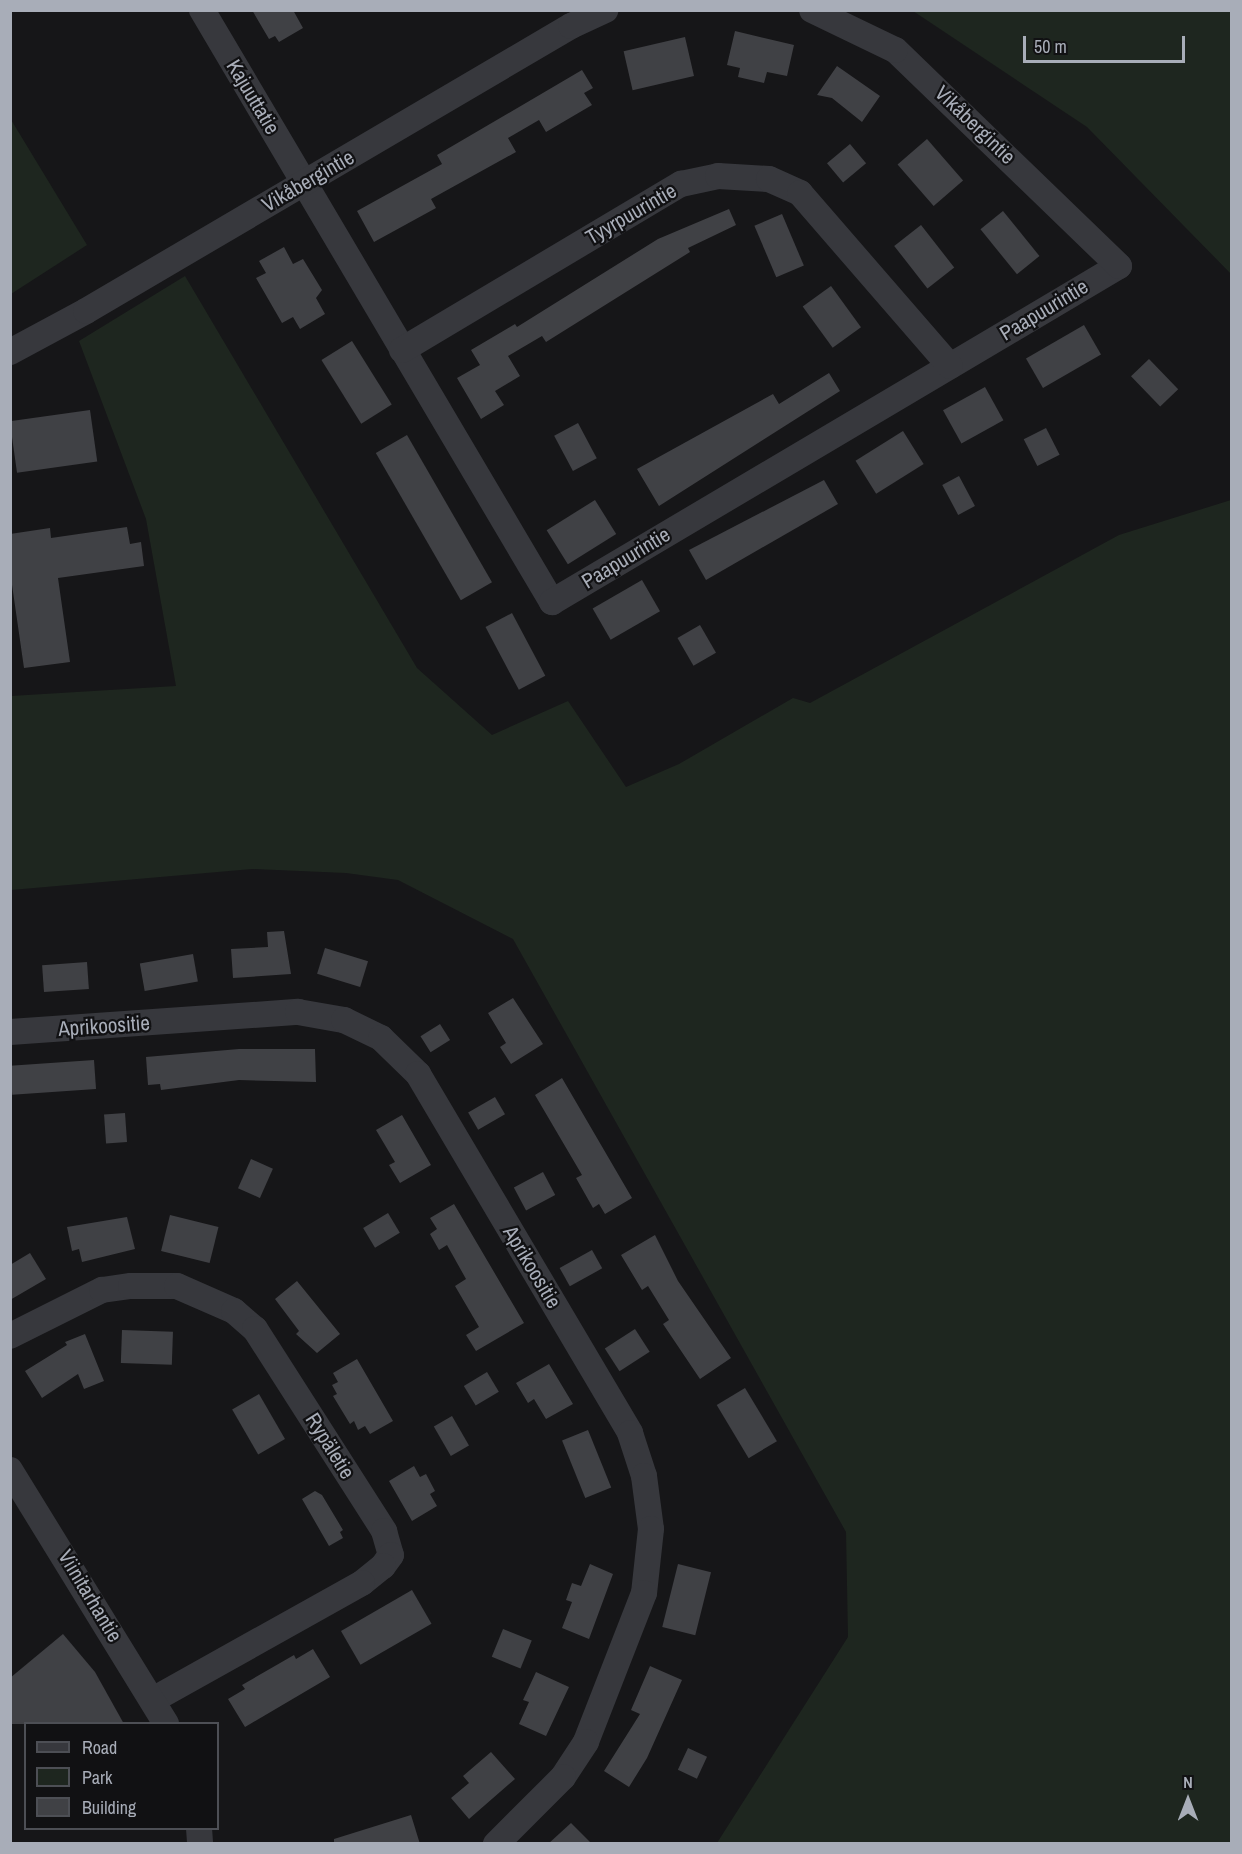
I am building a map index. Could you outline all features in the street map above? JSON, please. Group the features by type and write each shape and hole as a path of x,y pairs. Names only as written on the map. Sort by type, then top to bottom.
{"street":[{"name":"Kajuuttatie","path":"202,10 304,183"},
{"name":"Vikåbergintie","path":"10,352 571,26 606,10"},
{"name":"Vikåbergintie","path":"812,10 895,50 1119,266"},
{"name":"Tyyrpuurintie","path":"402,350 681,184 718,176 769,178 800,193 950,366"},
{"name":"Paapuurintie","path":"304,183 552,602 1119,266"},
{"name":"Aprikoositie","path":"10,1032 298,1012 344,1020 381,1038 418,1074 630,1433 644,1476 651,1529 644,1593 586,1742 563,1777 496,1844"},
{"name":"Rypäletie","path":"10,1336 102,1290 130,1286 177,1286 234,1311 255,1329 384,1531 391,1555 362,1583 153,1700"},
{"name":"Viinitarhantie","path":"10,1470 165,1722"}],"green space":[{"path":"913,11 1231,11 1231,274 1087,127"},
{"path":"10,118 87,245 11,294 10,294"},
{"path":"185,276 417,668 492,735 568,701 626,787 679,764 793,698 810,703 1119,535 1231,500 1231,1843 717,1843 848,1637 846,1532 513,939 398,880 346,873 252,869 11,890 11,696 176,686 146,519 79,341"}],"building":[{"path":"252,10 293,10 303,28 279,42 275,36 269,39"},
{"path":"735,31 794,45 787,76 767,72 764,83 738,77 740,68 727,65"},
{"path":"685,37 694,76 633,90 624,51"},
{"path":"837,66 880,96 862,122 832,98 817,95"},
{"path":"582,70 593,88 584,93 592,105 546,132 539,120 508,138 516,152 431,199 436,208 374,242 357,211 442,164 437,155"},
{"path":"927,139 963,181 934,206 898,165"},
{"path":"850,144 866,163 843,182 827,163"},
{"path":"729,209 736,225 688,248 690,252 546,342 542,336 508,356 520,376 495,391 504,405 481,419 457,378 480,365 471,350 515,324 517,327 658,239"},
{"path":"1003,211 1040,256 1017,274 980,229"},
{"path":"782,214 804,266 776,277 754,226"},
{"path":"921,225 954,268 927,288 894,246"},
{"path":"284,247 293,264 303,259 322,290 316,298 325,314 300,329 293,317 282,323 256,278 266,273 259,261"},
{"path":"831,286 861,327 833,348 803,307"},
{"path":"1084,325 1101,354 1043,388 1026,358"},
{"path":"352,341 392,405 361,424 321,360"},
{"path":"1149,359 1178,389 1160,407 1131,376"},
{"path":"829,373 840,391 659,506 637,469 773,394 779,404"},
{"path":"985,387 1003,420 961,444 943,410"},
{"path":"90,410 97,461 17,473 10,421"},
{"path":"578,423 597,458 573,471 554,436"},
{"path":"1046,428 1060,455 1037,466 1024,439"},
{"path":"903,431 924,464 876,494 856,461"},
{"path":"407,435 492,582 461,600 376,453"},
{"path":"959,476 975,506 958,515 942,485"},
{"path":"824,480 838,504 706,580 689,550"},
{"path":"595,500 616,534 568,564 547,530"},
{"path":"127,527 130,544 141,542 144,566 58,578 70,662 24,668 10,571 10,534 50,528 51,538"},
{"path":"642,580 660,611 611,640 593,608"},
{"path":"512,613 545,676 519,690 486,627"},
{"path":"700,625 716,653 693,666 677,638"},
{"path":"284,931 291,974 233,978 231,949 268,947 267,932"},
{"path":"325,948 368,961 360,987 317,974"},
{"path":"193,954 198,982 145,991 140,963"},
{"path":"87,962 89,989 44,992 42,965"},
{"path":"513,998 543,1044 511,1064 500,1047 506,1043 488,1013"},
{"path":"440,1024 450,1040 431,1052 420,1036"},
{"path":"239,1049 315,1049 316,1082 239,1080 161,1090 160,1084 148,1085 146,1057"},
{"path":"94,1060 96,1089 12,1095 10,1066"},
{"path":"562,1078 632,1198 605,1214 599,1204 593,1208 576,1178 582,1175 535,1095"},
{"path":"495,1097 505,1114 478,1130 468,1112"},
{"path":"125,1113 127,1142 106,1143 104,1114"},
{"path":"402,1115 431,1165 400,1183 389,1165 395,1162 376,1130"},
{"path":"251,1159 273,1169 260,1198 238,1188"},
{"path":"543,1172 555,1195 526,1210 514,1187"},
{"path":"454,1204 524,1323 476,1351 466,1335 479,1327 455,1286 466,1279 447,1245 439,1250 430,1234 437,1229 430,1218"},
{"path":"388,1213 400,1233 375,1248 363,1228"},
{"path":"170,1215 219,1227 210,1263 161,1251"},
{"path":"127,1217 135,1249 82,1262 79,1249 72,1251 67,1227"},
{"path":"655,1235 678,1281 731,1358 700,1379 663,1324 669,1320 648,1286 642,1290 621,1255"},
{"path":"592,1250 602,1268 570,1286 560,1268"},
{"path":"30,1253 46,1279 10,1300 10,1265"},
{"path":"297,1281 340,1334 317,1353 296,1334 299,1331 275,1299"},
{"path":"635,1329 650,1352 620,1371 605,1349"},
{"path":"122,1330 173,1332 172,1365 121,1363"},
{"path":"85,1334 104,1381 84,1389 78,1374 42,1398 25,1371 67,1345 65,1342"},
{"path":"357,1359 393,1421 370,1434 365,1426 358,1430 354,1421 350,1424 333,1396 337,1394 332,1385 338,1382 333,1373"},
{"path":"549,1364 573,1404 546,1419 534,1399 528,1403 516,1383"},
{"path":"487,1372 499,1392 476,1406 464,1386"},
{"path":"745,1388 777,1441 749,1458 717,1405"},
{"path":"259,1394 285,1439 258,1455 232,1410"},
{"path":"452,1416 469,1445 451,1456 434,1426"},
{"path":"588,1430 611,1487 585,1498 562,1440"},
{"path":"414,1466 420,1477 426,1474 435,1491 430,1494 437,1506 412,1521 389,1481"},
{"path":"315,1491 322,1495 343,1530 340,1532 343,1538 329,1546 302,1499"},
{"path":"590,1564 613,1574 589,1639 562,1628 572,1602 566,1600 572,1583 581,1586"},
{"path":"678,1564 711,1572 695,1635 662,1627"},
{"path":"412,1590 432,1624 360,1665 341,1631"},
{"path":"503,1629 532,1641 521,1668 492,1657"},
{"path":"63,1634 95,1672 123,1722 10,1724 10,1678"},
{"path":"313,1649 330,1677 245,1727 228,1699 245,1689 242,1685 294,1655 296,1659"},
{"path":"650,1666 682,1680 647,1758 629,1787 604,1771 640,1714 631,1710"},
{"path":"536,1672 569,1687 546,1736 519,1724 529,1702 523,1700"},
{"path":"688,1748 707,1757 697,1779 678,1770"},
{"path":"491,1752 515,1779 469,1819 451,1798 469,1783 463,1776"},
{"path":"411,1815 420,1844 334,1844 334,1839"},
{"path":"571,1823 592,1844 548,1844"}]}
